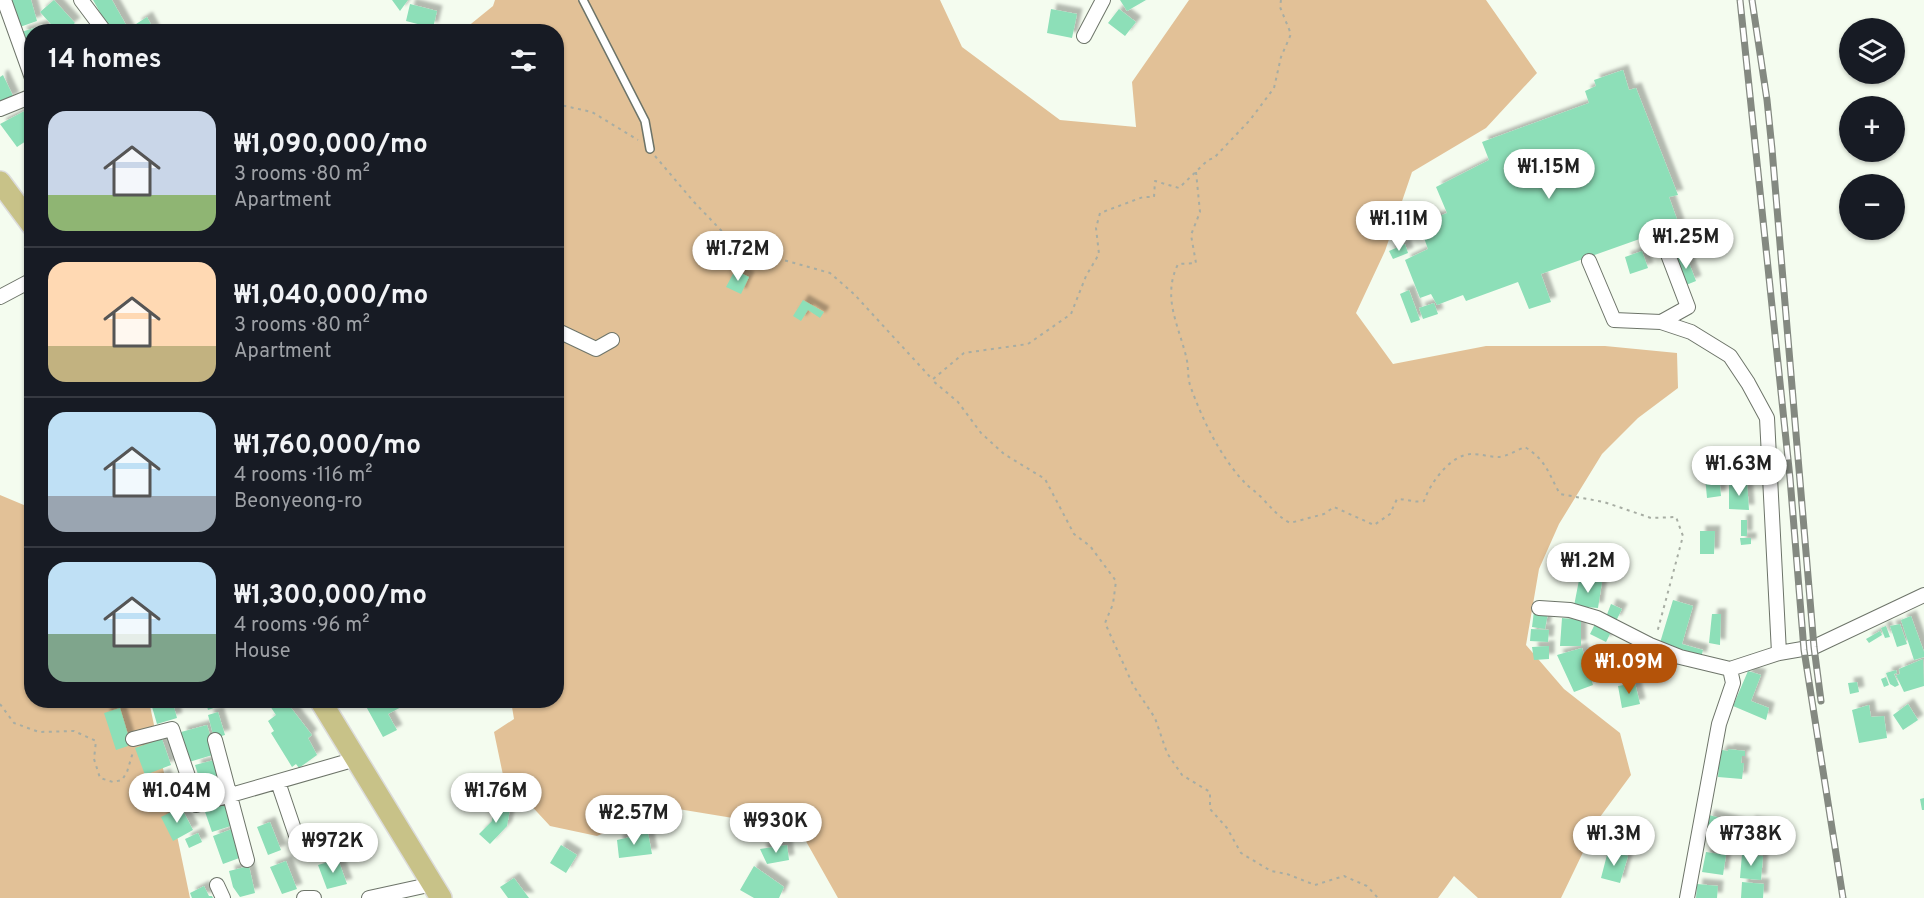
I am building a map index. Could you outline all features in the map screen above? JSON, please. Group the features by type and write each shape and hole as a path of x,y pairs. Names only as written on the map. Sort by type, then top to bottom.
{"main road":[{"path":"0,182 24,214"},
{"path":"325,708 437,891"}],"street":[{"path":"4,0 24,56"},
{"path":"81,0 99,24"},
{"path":"1084,36 1103,0"},
{"path":"0,109 24,99"},
{"path":"1661,322 1688,307 1664,243"},
{"path":"1589,261 1614,320 1661,322 1691,332 1730,356 1767,418 1779,653"},
{"path":"0,297 24,284"},
{"path":"564,334 596,349 612,340"},
{"path":"1539,608 1570,610 1597,618 1650,645 1680,657 1731,669 1779,653 1814,647 1924,595"},
{"path":"1687,898 1719,724 1733,683 1731,669"},
{"path":"133,739 172,729 196,805 356,759"},
{"path":"215,741 247,860"},
{"path":"279,782 301,850"},
{"path":"217,885 223,898"},
{"path":"369,898 437,891"},
{"path":"304,898 314,898"}],"lane":[{"path":"583,0 645,121 650,149"}],"path":[{"path":"932,380 964,353 1028,344 1071,314 1086,276 1100,255 1096,228 1100,213 1143,197 1154,197 1155,181 1179,188 1208,160 1214,158 1250,120 1274,88 1281,57 1291,34 1280,7 1281,0"},
{"path":"564,106 592,112 650,149 694,202 737,247 830,273 854,294 932,380 958,402 981,433 1004,454 1045,479 1074,534 1090,546 1116,581 1113,604 1105,623 1133,685 1155,718 1167,753 1182,775 1209,792 1210,809 1227,828 1241,853 1271,871 1287,874 1314,885 1344,876 1367,886 1377,898"},
{"path":"1196,172 1200,212 1191,235 1196,263 1178,264 1172,276 1173,316 1187,359 1190,385 1201,413 1215,441 1245,483 1280,518 1290,523 1324,514 1334,507 1374,525 1390,514 1397,499 1406,499 1415,503 1424,501 1428,490 1442,473 1464,455 1483,454 1500,457 1525,447 1545,463 1560,494 1604,502 1651,518 1676,517 1683,536 1656,635 1650,645"},
{"path":"0,704 15,723 39,732 75,731 96,741 94,759 97,771 100,778 113,782 122,780 127,772 134,745 133,739"}],"shaded area":[{"path":"495,0 940,0 962,47 1060,120 1136,127 1132,82 1189,0 1486,0 1537,73 1486,128 1412,172 1385,251 1356,313 1393,364 1486,346 1605,346 1677,353 1678,388 1638,418 1602,454 1559,524 1539,569 1526,645 1564,689 1620,733 1631,775 1600,817 1561,898 1478,898 1454,876 1438,898 838,898 790,813 739,819 666,807 597,836 550,826 503,775 494,732 514,719 512,708 564,708 564,24 471,24 493,6"},
{"path":"0,495 24,505 24,708 150,708 190,898 0,898"}],"building":[{"path":"10,0 31,0 37,21 17,28"},
{"path":"54,0 75,23 51,24 40,12"},
{"path":"93,0 112,0 126,24 106,24"},
{"path":"392,0 408,0 400,11"},
{"path":"1120,0 1146,0 1127,11"},
{"path":"410,4 437,11 434,24 406,21"},
{"path":"1051,9 1077,14 1072,38 1047,33"},
{"path":"1119,9 1136,22 1125,36 1108,23"},
{"path":"147,17 151,24 136,24"},
{"path":"1623,70 1629,90 1636,88 1678,195 1669,197 1679,225 1541,274 1551,302 1529,309 1518,282 1466,301 1463,295 1437,305 1431,294 1420,298 1405,260 1428,249 1419,224 1447,213 1436,187 1489,160 1482,142 1589,103 1585,91 1596,86 1594,80"},
{"path":"3,75 14,98 0,104 0,77"},
{"path":"24,111 24,142 17,147 0,124"},
{"path":"1405,244 1408,253 1393,259 1389,251"},
{"path":"1642,251 1648,268 1630,274 1625,257"},
{"path":"1686,255 1696,281 1686,285 1676,259"},
{"path":"735,270 749,277 741,294 726,287"},
{"path":"1409,290 1420,320 1411,323 1400,294"},
{"path":"803,300 824,312 820,318 808,310 801,321 793,316"},
{"path":"1434,303 1438,314 1423,319 1419,308"},
{"path":"1717,454 1721,496 1707,498 1703,455"},
{"path":"1747,482 1749,510 1729,509 1729,485"},
{"path":"1741,520 1747,520 1747,536 1741,536"},
{"path":"1700,531 1715,531 1714,554 1700,554"},
{"path":"1740,538 1751,538 1751,544 1741,545"},
{"path":"1579,580 1602,582 1598,608 1574,606"},
{"path":"1673,600 1693,606 1682,644 1703,650 1701,658 1659,646"},
{"path":"1611,604 1622,609 1616,621 1606,617"},
{"path":"1534,611 1548,613 1545,629 1532,627"},
{"path":"1712,614 1721,614 1720,645 1709,643"},
{"path":"1911,616 1924,652 1924,657 1914,660 1901,620"},
{"path":"1562,618 1581,620 1581,646 1560,646"},
{"path":"1596,622 1612,630 1606,642 1590,634"},
{"path":"1900,624 1907,644 1897,647 1890,626"},
{"path":"1886,626 1890,637 1885,638 1881,628"},
{"path":"1531,629 1549,630 1548,642 1530,641"},
{"path":"1880,631 1882,635 1869,643 1866,639"},
{"path":"1549,646 1549,659 1534,660 1532,647"},
{"path":"1582,648 1593,685 1574,692 1557,655"},
{"path":"1923,659 1924,686 1904,692 1896,675 1900,674 1899,669"},
{"path":"1896,670 1897,673 1894,674 1899,685 1895,687 1890,684 1886,673"},
{"path":"1748,671 1761,675 1751,701 1769,708 1766,720 1733,706"},
{"path":"1886,677 1889,685 1884,687 1881,679"},
{"path":"1857,682 1859,692 1850,694 1848,683"},
{"path":"1635,683 1640,704 1622,708 1618,686"},
{"path":"1908,704 1918,720 1903,730 1893,715"},
{"path":"1869,705 1871,717 1884,716 1887,738 1859,743 1852,710"},
{"path":"120,708 130,741 127,742 128,746 116,750 104,713"},
{"path":"152,708 174,708 177,718 157,724"},
{"path":"271,708 291,708 312,735 308,738 317,755 299,768 296,764 292,767 271,733 274,731 268,721 276,715"},
{"path":"367,708 399,708 388,714 397,730 383,737"},
{"path":"218,712 225,735 214,738 208,715"},
{"path":"207,725 216,754 189,762 181,732"},
{"path":"162,739 171,765 145,775 135,748"},
{"path":"1728,749 1745,751 1741,763 1744,763 1742,779 1718,777 1719,763 1715,762 1722,750 1728,751"},
{"path":"214,760 223,792 205,797 195,765"},
{"path":"165,774 178,805 162,811 156,797 150,799 144,783"},
{"path":"1924,798 1924,810 1922,810 1920,799"},
{"path":"226,802 234,825 212,832 204,809"},
{"path":"494,806 510,809 507,826 490,844 479,834 492,821"},
{"path":"181,807 193,830 173,841 161,817"},
{"path":"1709,815 1739,823 1733,843 1703,834"},
{"path":"1750,821 1774,825 1770,850 1746,846"},
{"path":"270,822 281,850 268,855 257,827"},
{"path":"232,829 242,857 223,864 213,836"},
{"path":"198,833 202,842 189,848 185,839"},
{"path":"648,833 652,854 619,858 617,840"},
{"path":"561,845 577,855 566,873 550,863"},
{"path":"787,845 789,860 767,864 760,849"},
{"path":"1608,851 1628,856 1620,883 1601,878"},
{"path":"1706,852 1726,855 1723,875 1702,872"},
{"path":"1742,854 1763,856 1761,880 1740,878"},
{"path":"338,859 347,884 327,889 318,865"},
{"path":"286,861 297,889 282,894 270,867"},
{"path":"249,866 255,893 240,897 233,887 229,871"},
{"path":"754,866 784,887 779,898 754,898 740,890"},
{"path":"514,878 529,898 508,898 500,887"},
{"path":"1742,882 1764,884 1763,898 1741,898"},
{"path":"1697,884 1718,886 1717,898 1696,898"},
{"path":"204,886 209,896 213,898 192,898 190,893"}],"railway":[{"path":"1740,0 1790,478 1804,650 1843,898"},
{"path":"1752,0 1772,149 1814,647 1821,701"}]}
